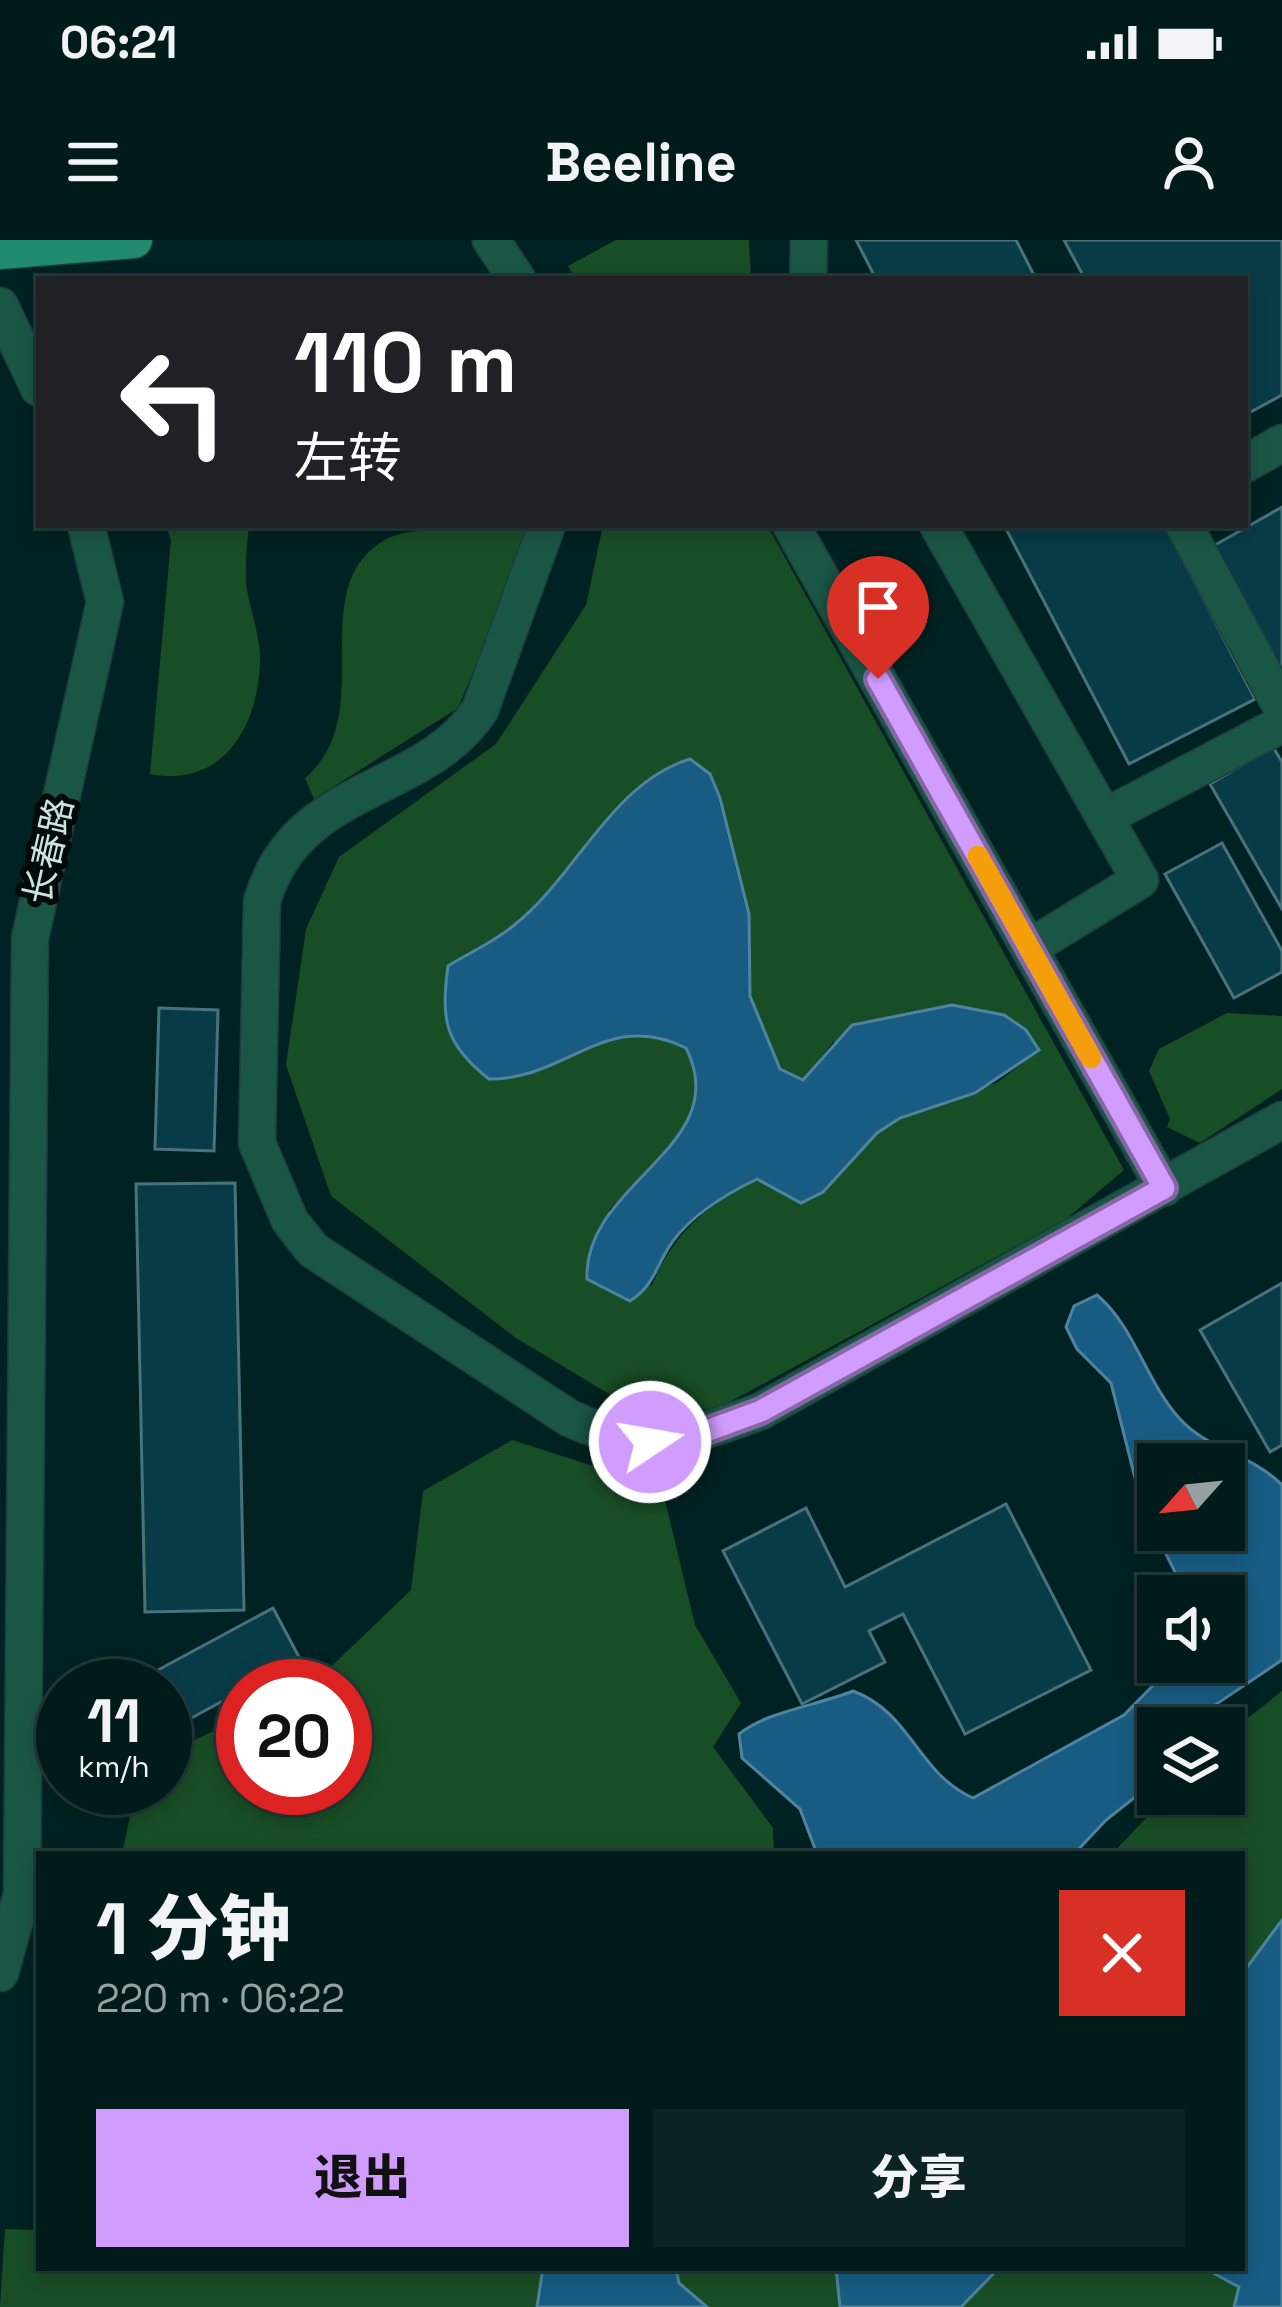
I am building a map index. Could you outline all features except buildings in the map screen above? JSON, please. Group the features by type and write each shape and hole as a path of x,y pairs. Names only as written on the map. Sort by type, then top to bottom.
{"main road":[{"path":"0,251 134,240"}],"street":[{"path":"491,240 516,276"},
{"path":"808,276 809,240"},
{"path":"0,306 36,382"},
{"path":"1248,462 1282,443"},
{"name":"长春路","path":"0,1972 22,1894 30,938 105,602 87,528"},
{"path":"546,528 501,658 465,734 318,819 290,842 272,868 262,901 257,1143 290,1221 313,1250 569,1418 610,1436 650,1442 701,1433 761,1411 1282,1120"},
{"path":"793,528 1164,1188"},
{"path":"940,528 1140,880 1029,948"},
{"path":"1186,528 1282,708"},
{"path":"1105,817 1282,724"}],"green space":[{"path":"616,240 749,240 751,276 574,276 568,266"},
{"path":"167,528 249,528 246,582 260,653 258,687 243,731 215,762 175,776 150,774 171,540"},
{"path":"534,528 458,708 314,799 305,778 327,752 338,721 343,623 347,592 358,565 388,538 432,529"},
{"path":"605,528 769,528 1124,1170 1066,1219 715,1410 624,1403 516,1338 331,1196 286,1065 306,929 339,857 496,744 586,605","holes":["629,794 749,914 750,996 779,1069 803,1080 833,1042 1039,1050 998,1082 900,1118 877,1133 823,1192 801,1203 757,1179 739,1189 693,1223 669,1252 651,1287 609,1210 662,1157 694,1111 699,1082 685,1048 639,1033 612,1036 448,966 514,926 598,837"]},
{"path":"1227,1013 1282,1016 1282,1089 1200,1143 1167,1127 1170,1119 1149,1071 1159,1049"},
{"path":"512,1440 662,1488 695,1625 741,1703 713,1747 773,1828 774,1851 123,1851 130,1815 192,1815 192,1741 216,1730 216,1815 372,1815 372,1659 339,1659 411,1590 423,1491"},
{"path":"1282,1691 1282,2307 0,2307 5,2229 36,2230 36,2271 1245,2271 1245,1851 1115,1851 1149,1815 1245,1815 1245,1720"}],"water":[{"path":"690,759 710,774 720,798 749,914 750,996 780,1069 803,1080 852,1025 952,1005 1004,1015 1026,1030 1039,1050 975,1093 900,1118 877,1133 823,1192 801,1203 757,1179 723,1198 681,1231 651,1281 630,1301 587,1279 592,1245 608,1216 676,1139 691,1112 696,1082 686,1048 658,1038 632,1036 609,1040 541,1069 489,1079 463,1054 449,1029 448,966 506,932 535,906 638,788"},
{"path":"1097,1295 1121,1323 1168,1404 1191,1430 1214,1443 1137,1443 1137,1486 1111,1383 1077,1349 1066,1327 1074,1306"},
{"path":"1245,1459 1282,1485 1282,1660 1212,1707 1137,1707 1137,1796 1077,1851 816,1851 800,1809 742,1758 739,1734 751,1726 853,1691 889,1713 939,1774 973,1798 1124,1715 1155,1683 1245,1683 1245,1575 1176,1575 1164,1551 1245,1551"},
{"path":"1282,1920 1282,2307 1234,2307 1239,2287 1210,2271 1245,2271 1245,1970"},
{"path":"543,2271 677,2271 679,2283 707,2307 537,2307"},
{"path":"836,2271 996,2271 961,2307 840,2307"}],"slow traffic":[{"path":"978,856 1091,1058"}],"route":[{"path":"650,1442 701,1433 761,1411 1164,1188 878,679"}]}
